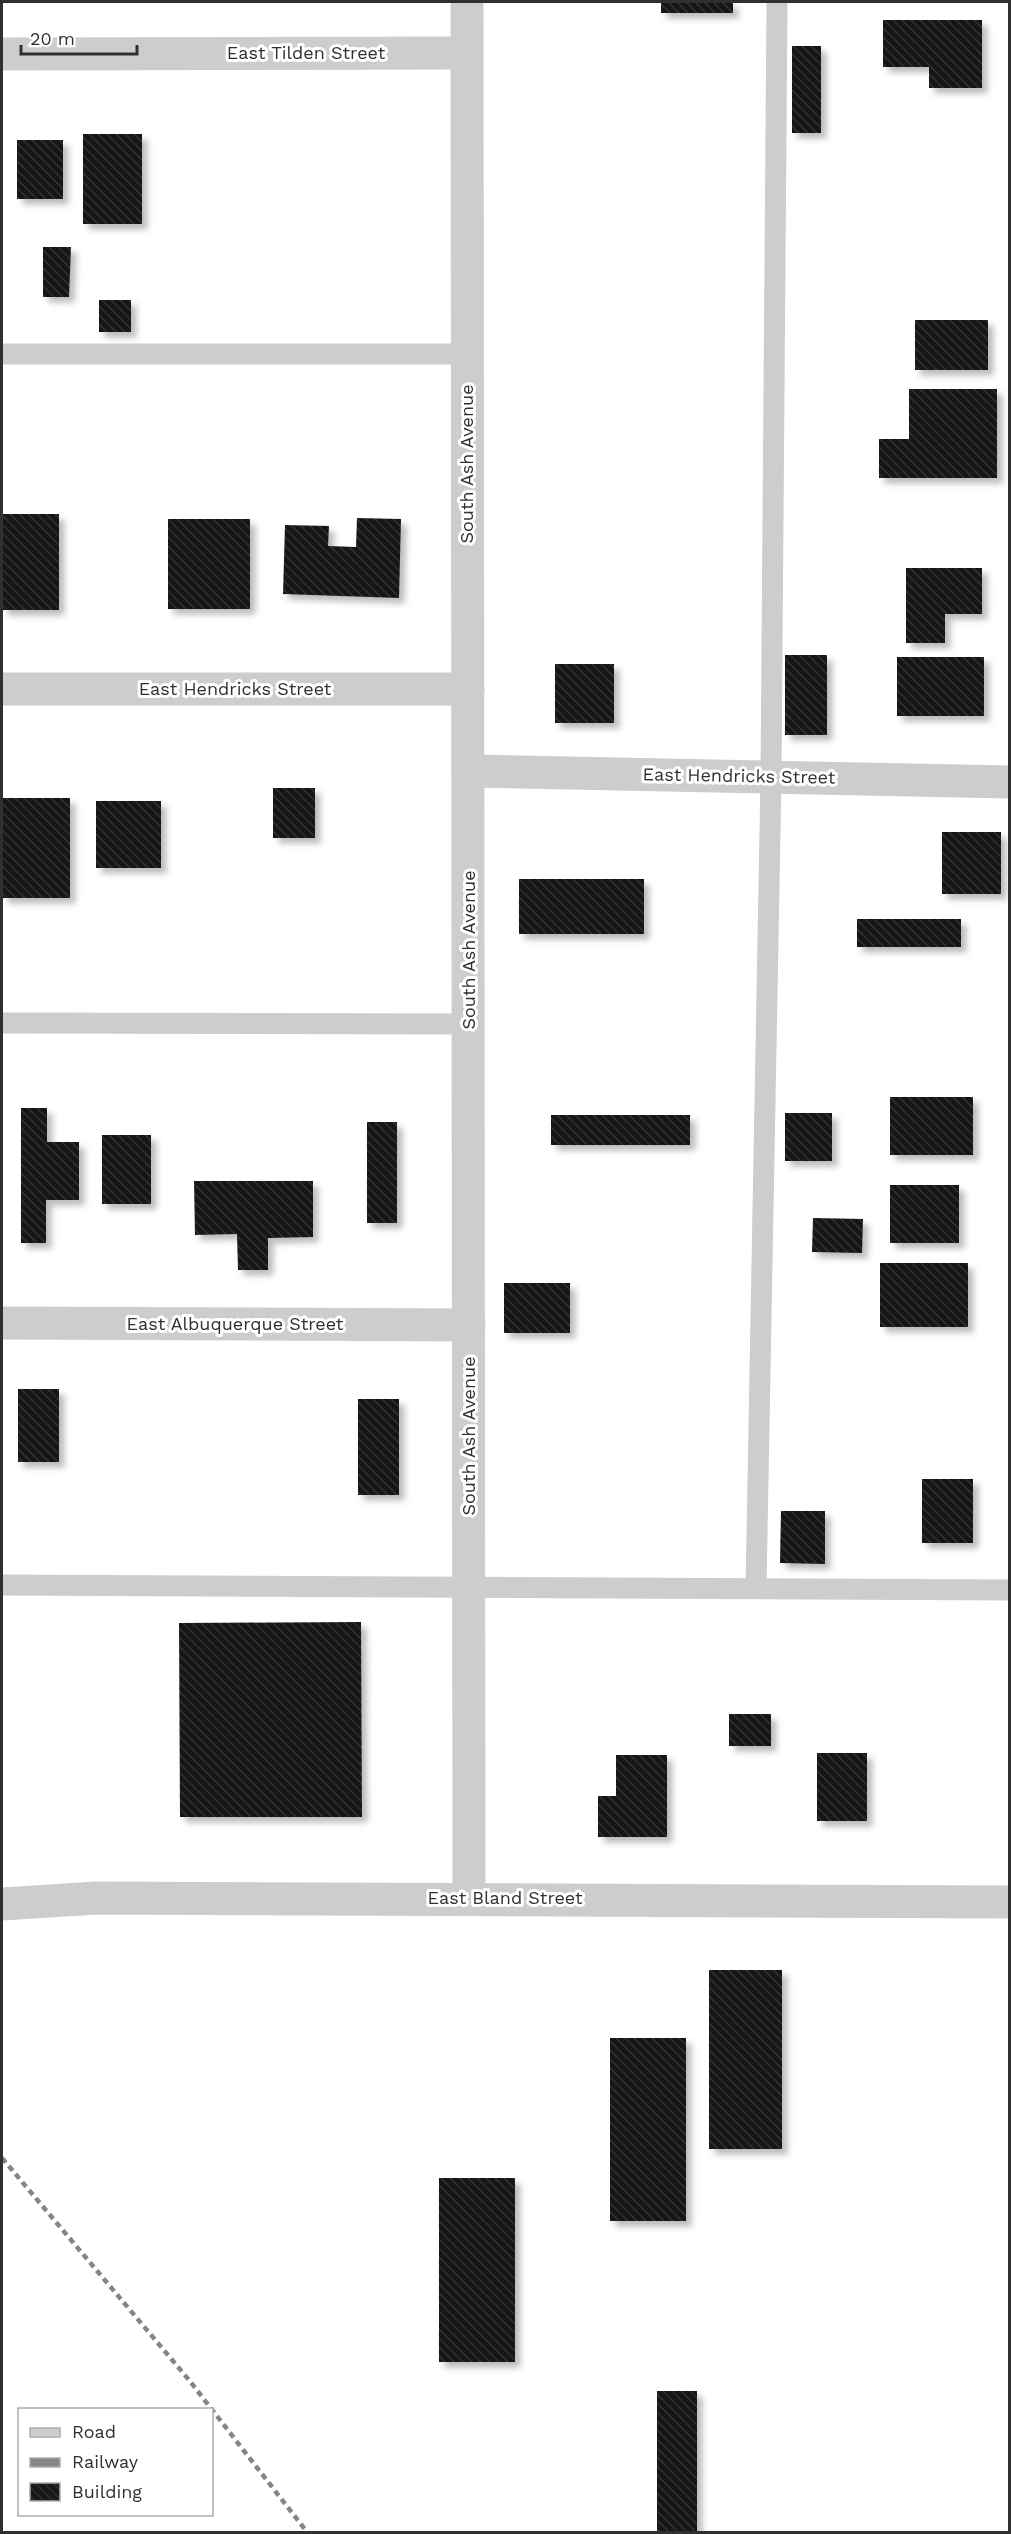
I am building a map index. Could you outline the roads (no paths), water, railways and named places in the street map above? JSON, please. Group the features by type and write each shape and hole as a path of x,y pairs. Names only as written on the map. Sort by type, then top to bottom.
{"street":[{"name":"South Ash Avenue","path":"467,2 469,1898"},
{"name":"East Tilden Street","path":"2,54 466,53"},
{"name":"East Hendricks Street","path":"2,689 468,689"},
{"name":"East Hendricks Street","path":"469,771 1010,782"},
{"name":"East Albuquerque Street","path":"2,1323 469,1325"},
{"name":"East Bland Street","path":"2,1905 97,1898 1010,1902"}],"lane":[{"path":"756,1588 771,777 777,2"},
{"path":"2,354 467,354"},
{"path":"2,1023 469,1024"},
{"path":"2,1585 1010,1590"}],"railway":[{"path":"2,2158 211,2408"},
{"path":"213,2411 307,2532"}]}
